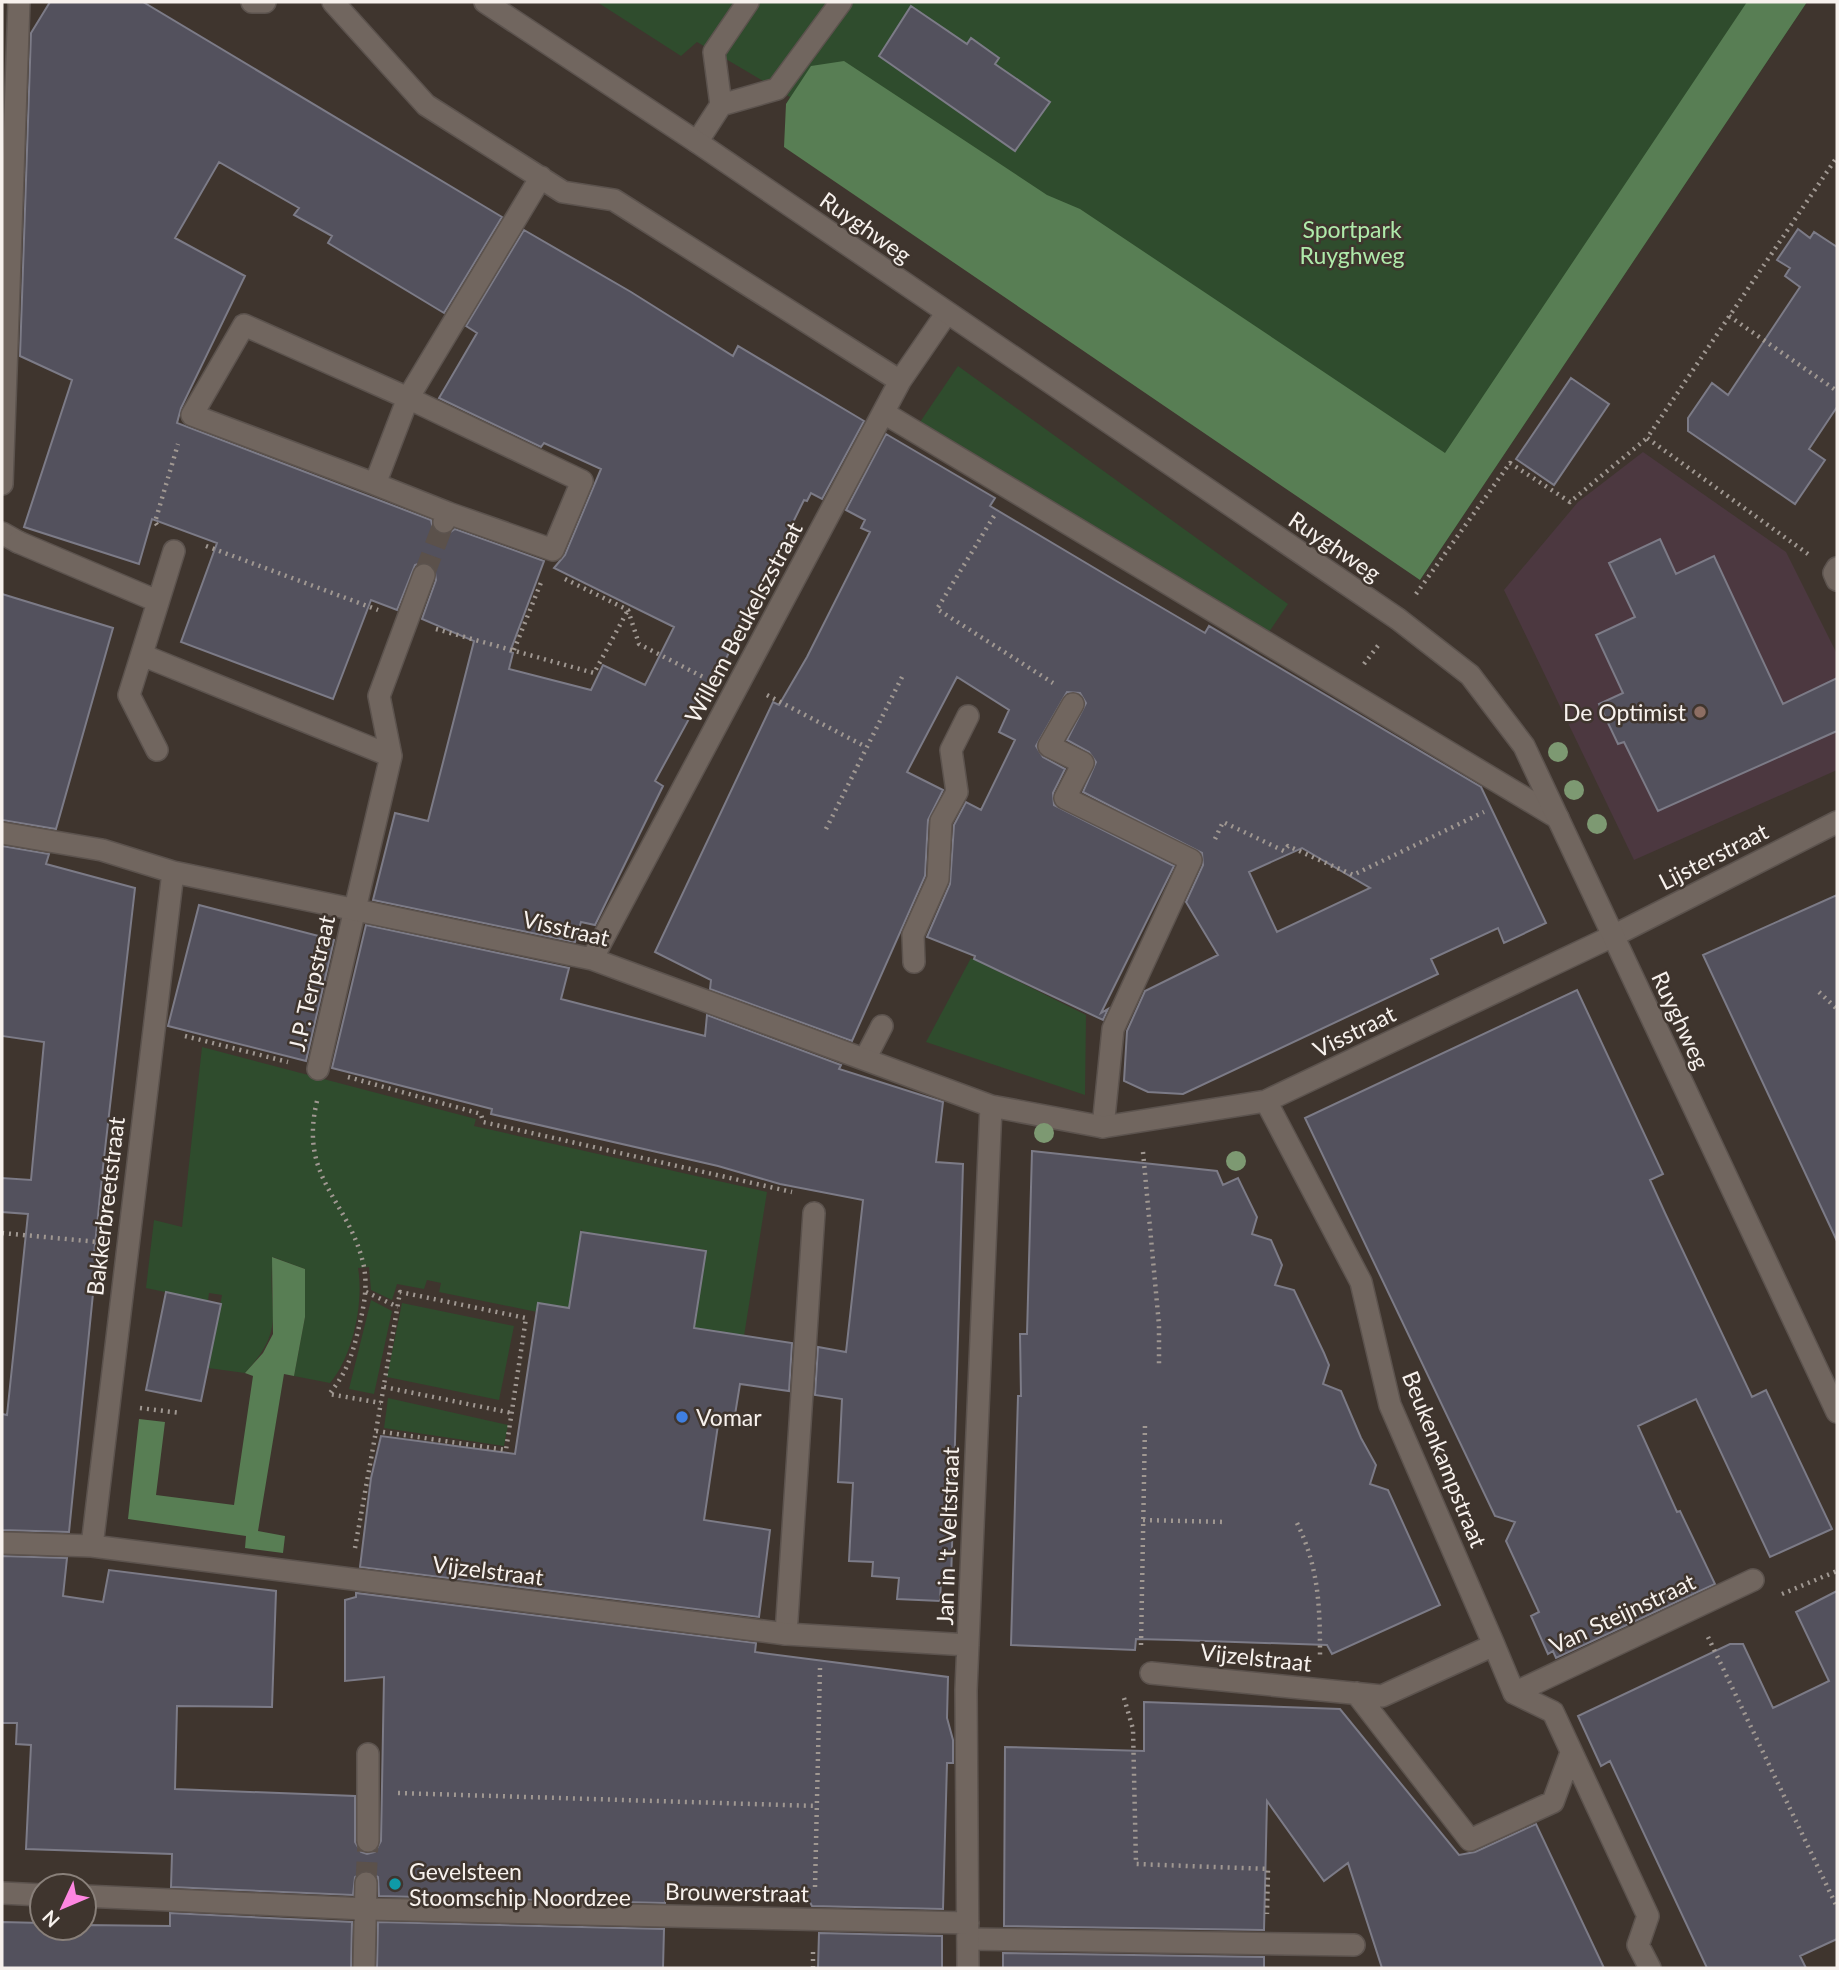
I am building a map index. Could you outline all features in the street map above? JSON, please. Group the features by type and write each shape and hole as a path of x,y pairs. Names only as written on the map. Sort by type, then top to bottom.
{"street":[{"path":"2,484 19,2"},
{"path":"253,2 265,2"},
{"path":"333,2 419,100 571,195 614,200 900,381"},
{"name":"Ruyghweg","path":"485,2 697,142 946,314 1398,619 1470,675 1524,746 1837,1412"},
{"path":"697,142 721,105 714,52 748,2"},
{"path":"721,105 777,89 841,2"},
{"path":"375,484 408,398 423,370 541,177"},
{"name":"Willem Beukelszstraat","path":"592,959 900,381 946,314"},
{"path":"244,325 408,398 582,481 550,560 446,518 375,484 192,415 244,325"},
{"path":"884,413 1558,818"},
{"path":"10,537 158,601"},
{"path":"157,750 129,695 174,551"},
{"path":"391,756 379,696 424,575"},
{"path":"142,654 391,756"},
{"path":"1073,704 1049,746 1083,764 1065,798 1191,860 1114,1029 1103,1127"},
{"path":"914,962 913,935 938,879 941,821 957,792 951,750 968,716"},
{"name":"J.P. Terpstraat","path":"318,1069 391,756"},
{"name":"Lijsterstraat","path":"1613,936 1837,822"},
{"name":"Visstraat","path":"2,833 102,850 173,872 592,959 991,1106 1103,1127 1266,1101 1613,936"},
{"name":"Bakkerbreetstraat","path":"92,1546 173,872"},
{"path":"866,1058 882,1026"},
{"name":"Beukenkampstraat","path":"1266,1101 1361,1282 1390,1405 1514,1693"},
{"name":"Jan in 't Veltstraat","path":"968,1968 968,1645 991,1106"},
{"path":"786,1634 814,1213"},
{"name":"Vijzelstraat","path":"2,1543 92,1546 786,1634 968,1645"},
{"name":"Van Steijnstraat","path":"1514,1693 1753,1580"},
{"path":"1356,1693 1382,1696 1494,1645"},
{"name":"Vijzelstraat","path":"1151,1673 1356,1693"},
{"path":"1356,1693 1470,1840 1553,1802 1571,1753"},
{"path":"1514,1693 1553,1712 1648,1916 1638,1945 1650,1968"},
{"path":"368,1754 368,1841"},
{"path":"364,1968 366,1883"},
{"path":"2,1893 28,1894"},
{"name":"Brouwerstraat","path":"98,1897 366,1909 814,1920 968,1931 1354,1945"}],"path":[{"path":"1344,689 1510,463 1570,502 1647,438 1837,157"},
{"path":"1730,316 1837,391"},
{"path":"192,415 183,426 155,522 174,551 197,542 407,621 594,673 628,610"},
{"path":"1647,438 1836,574"},
{"path":"1010,489 937,609 1077,698 1073,704"},
{"path":"514,650 550,560 628,610 639,644 866,747"},
{"path":"826,829 903,675"},
{"path":"1191,860 1213,844 1223,822 1284,850 1287,846 1353,876 1495,807 1507,788"},
{"path":"1819,992 1837,1009"},
{"path":"154,1028 481,1114 483,1122 810,1196 814,1213"},
{"path":"318,1069 323,1079 311,1138 314,1162 359,1251 366,1292 352,1359 329,1394 381,1403"},
{"path":"1140,1121 1159,1325 1159,1364"},
{"path":"2,1233 127,1245"},
{"path":"366,1292 398,1307"},
{"path":"350,1580 400,1292 526,1318 506,1450 376,1431"},
{"path":"384,1387 512,1413"},
{"path":"108,1404 180,1413"},
{"path":"1145,1425 1140,1642 1151,1673"},
{"path":"1143,1520 1226,1522"},
{"path":"1297,1522 1310,1551 1319,1595 1319,1689"},
{"path":"1753,1580 1783,1594 1837,1571"},
{"path":"1694,1608 1837,1907"},
{"path":"813,1968 820,1636"},
{"path":"1124,1698 1133,1729 1136,1864 1268,1869 1267,1943"},
{"path":"369,1793 817,1806"}],"shaded area":[{"name":"De Optimist","path":"1643,452 1786,552 1837,654 1837,770 1634,860 1504,590 1578,502"}],"green space":[{"name":"Sportpark Ruyghweg","path":"597,2 1807,2 1420,580 786,104 790,97 697,42 681,56"},
{"path":"1747,2 1807,2 1420,580 784,147 786,104 811,66 844,61 1047,195 1080,209 1445,453"},
{"path":"958,366 1288,604 1267,635 918,425"},
{"path":"971,958 1086,1015 1085,1095 926,1042"},
{"path":"202,1047 476,1119 474,1126 767,1192 744,1336 694,1328 706,1250 583,1232 581,1229 569,1308 538,1303 537,1312 439,1292 441,1283 427,1280 424,1289 397,1284 392,1300 371,1290 369,1267 358,1268 359,1297 355,1328 345,1358 330,1383 294,1376 305,1317 305,1269 273,1257 273,1318 267,1342 259,1357 245,1373 208,1368 222,1295 209,1293 208,1301 146,1288 154,1220 182,1227"},
{"path":"272,1257 305,1269 305,1317 294,1376 284,1374 258,1531 285,1536 283,1553 245,1548 246,1536 128,1519 139,1419 165,1422 156,1495 234,1505 253,1376 245,1373 263,1353 273,1334"},
{"path":"371,1300 392,1311 374,1394 349,1389"},
{"path":"402,1303 514,1326 499,1400 387,1377"},
{"path":"388,1398 508,1425 504,1446 384,1428"}],"building":[{"path":"50,2 143,2 502,217 444,313 328,243 332,236 294,215 299,208 219,162 175,238 245,276 181,408 177,423 431,520 433,529 439,534 446,535 455,529 544,561 510,652 513,653 509,669 591,690 603,665 645,685 674,627 554,568 565,555 601,469 544,443 541,447 439,398 477,333 466,326 524,230 631,292 733,356 738,346 864,421 822,499 811,493 807,501 804,500 718,675 714,673 655,781 663,786 595,925 581,922 575,942 373,900 395,813 428,821 474,641 422,619 436,580 434,566 423,562 415,565 397,610 371,600 333,699 181,642 217,543 152,519 139,564 24,527 72,380 20,356 31,33"},
{"path":"911,6 967,44 971,38 999,58 995,64 1050,102 1015,151 879,56"},
{"path":"1798,229 1810,238 1814,232 1837,247 1837,407 1809,449 1825,460 1795,504 1688,431 1688,418 1712,383 1728,395 1800,287 1785,276 1790,268 1777,260"},
{"path":"1571,378 1609,404 1554,485 1516,459"},
{"path":"886,434 995,498 990,506 1205,633 1209,626 1481,787 1546,923 1504,943 1498,928 1431,959 1438,974 1183,1094 1148,1092 1124,1081 1127,1031 1145,991 1218,955 1186,902 1203,865 1202,853 1083,792 1096,762 1089,752 1067,740 1086,703 1080,693 1067,692 1036,746 1043,757 1065,769 1053,793 1054,805 1174,866 1101,1013 1108,1009 1103,1020 974,959 975,956 927,937 950,884 954,825 966,802 981,810 1015,740 999,732 1009,710 957,677 907,772 943,790 928,820 925,876 852,1041 710,989 711,980 655,952 773,702 779,705 807,657 870,532 861,528 865,520 846,510","holes":["1302,848 1370,888 1277,932 1249,872"]},
{"path":"1660,539 1676,574 1714,556 1783,704 1837,678 1837,731 1658,811 1624,742 1618,744 1599,704 1623,693 1596,635 1635,617 1609,563"},
{"path":"2,594 113,628 56,829 2,820"},
{"path":"2,846 49,854 46,864 135,888 94,1254 97,1254 69,1532 2,1530 2,1414 7,1415 28,1214 2,1212 2,1178 31,1180 44,1042 2,1036"},
{"path":"1837,895 1837,1241 1703,955"},
{"path":"199,905 334,940 306,1061 168,1026"},
{"path":"366,925 569,968 561,999 705,1036 707,1015 841,1065 839,1069 943,1102 936,1162 963,1164 951,1581 941,1581 940,1601 897,1599 899,1578 872,1576 873,1562 849,1561 853,1483 838,1482 842,1399 815,1395 818,1347 846,1352 863,1200 780,1184 718,1166 491,1114 492,1109 332,1068"},
{"path":"1577,990 1663,1174 1650,1180 1752,1397 1766,1390 1832,1529 1770,1557 1696,1399 1638,1426 1677,1512 1680,1511 1715,1584 1556,1658 1553,1651 1548,1654 1531,1616 1539,1612 1506,1541 1515,1522 1495,1516 1305,1118"},
{"path":"1032,1151 1217,1171 1223,1185 1238,1178 1257,1217 1252,1234 1271,1240 1282,1265 1275,1285 1294,1290 1329,1365 1323,1384 1341,1391 1376,1465 1370,1484 1388,1490 1440,1605 1332,1654 1327,1645 1177,1640 1136,1639 1135,1650 1011,1645 1018,1396 1021,1396 1020,1334 1027,1334"},
{"path":"581,1232 706,1251 694,1328 792,1343 789,1391 740,1384 733,1427 718,1425 704,1520 770,1530 759,1617 360,1567 371,1478 381,1436 515,1454 538,1303 569,1308"},
{"path":"166,1292 221,1304 201,1401 146,1390"},
{"path":"2,1556 67,1558 63,1596 103,1602 109,1570 276,1591 272,1707 177,1706 175,1789 355,1796 355,1842 361,1852 367,1854 375,1852 381,1841 384,1677 345,1681 345,1600 356,1597 356,1593 756,1643 755,1652 948,1677 947,1718 953,1740 953,1763 947,1763 943,1909 812,1906 806,1895 665,1892 665,1903 379,1896 378,1877 367,1870 355,1877 353,1895 171,1887 172,1854 26,1849 31,1745 16,1744 17,1723 2,1723"},
{"path":"1837,1591 1837,1939 1800,1956 1806,1968 1707,1968 1610,1761 1601,1766 1578,1716 1730,1644 1743,1644 1773,1708 1829,1681 1796,1612"},
{"path":"1144,1702 1340,1709 1459,1855 1475,1852 1536,1824 1604,1968 1382,1968 1348,1863 1324,1881 1267,1801 1264,1930 1004,1926 1005,1747 1144,1751"},
{"path":"170,1913 352,1922 351,1968 2,1968 2,1922 28,1923 28,1942 98,1942 98,1925 170,1926"},
{"path":"378,1922 664,1929 663,1968 377,1968"},
{"path":"819,1933 942,1936 942,1968 818,1968"},
{"path":"1003,1953 1264,1957 1264,1968 1003,1968"}],"tunnel":[{"path":"424,575 444,522"},
{"path":"366,1883 368,1841"}],"place":[{"name":"De Optimist","path":"1700,712"},
{"name":"Vomar","path":"682,1417"},
{"name":"Gevelsteen Stoomschip Noordzee","path":"395,1884"}]}
